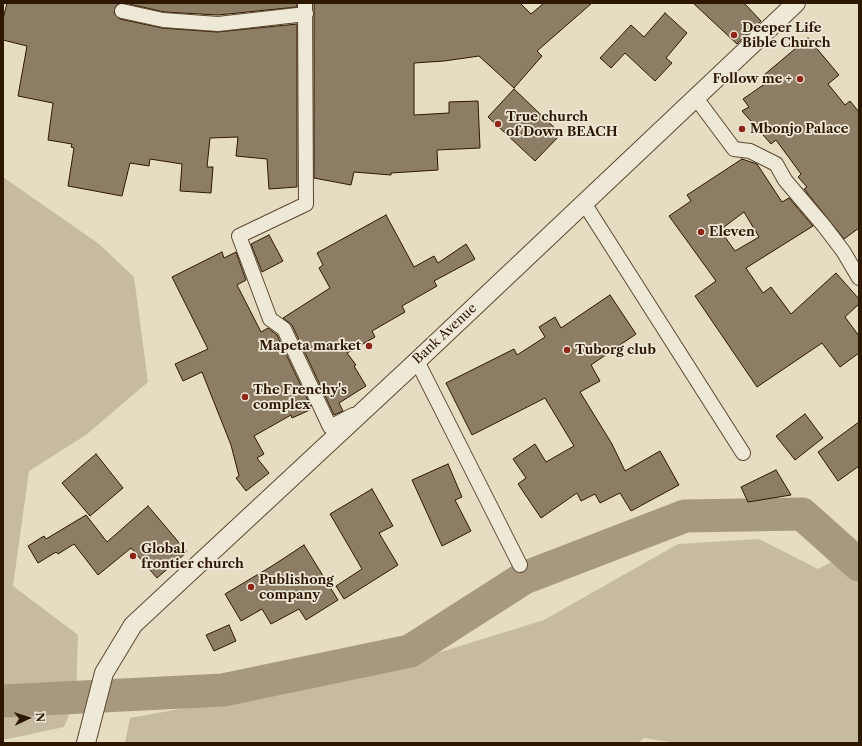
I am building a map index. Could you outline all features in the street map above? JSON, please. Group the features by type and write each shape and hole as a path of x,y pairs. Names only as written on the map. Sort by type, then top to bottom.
{"street":[{"name":"Bank Avenue","path":"86,743 104,673 133,625 365,410 796,3"},
{"path":"122,11 163,20 218,24 306,8 306,204 239,236 270,319 284,329 330,427 365,410"},
{"path":"696,98 734,149 750,151 776,164 785,180 843,251 859,278"},
{"path":"584,203 743,453"},
{"path":"416,361 520,565"}],"shaded area":[{"path":"3,177 99,244 134,277 148,382 86,435 29,471 13,586 78,635 76,698 64,727 3,740"},
{"path":"759,539 818,569 859,547 859,743 676,743 644,738 638,743 125,743 130,718 363,676 544,620 678,544"}],"building":[{"path":"7,3 119,3 116,6 114,13 120,19 162,28 217,32 297,24 297,187 269,189 267,159 236,156 238,137 210,138 207,167 213,167 211,193 180,191 182,164 150,159 149,166 130,163 122,196 68,186 74,148 71,147 72,144 48,140 53,103 18,96 27,46 3,40 3,19"},
{"path":"125,3 297,3 297,7 218,15 164,12"},
{"path":"314,3 520,3 531,14 544,3 592,3 537,51 542,56 514,88 479,56 444,61 414,63 414,115 449,113 449,102 478,101 480,148 437,150 438,170 391,173 391,175 354,172 351,185 314,178"},
{"name":"Deeper Life Bible Church","path":"693,3 744,3 761,21 737,44"},
{"path":"665,13 687,33 666,58 672,63 655,81 625,53 611,68 600,58 631,25 644,37"},
{"path":"808,38 839,75 828,84 845,105 850,101 859,112 859,228 844,239 804,189 807,187 798,177 801,174 776,140 771,144 742,111 749,107 743,99 769,81 764,75"},
{"path":"514,89 561,134 535,161 488,117"},
{"path":"742,159 757,164 782,202 789,198 813,226 746,268 763,293 771,287 791,314 836,273 859,299 859,304 845,317 859,336 859,353 840,367 822,343 757,387 695,296 716,281 669,216 691,201 687,195","holes":["744,212 759,237 735,251 720,230"]},
{"path":"386,215 414,267 434,256 438,263 466,244 475,259 434,281 437,286 402,306 405,312 372,331 375,337 347,353 356,365 354,366 366,386 339,403 343,411 334,415 292,325 283,318 330,288 319,268 323,265 317,253"},
{"path":"269,235 283,261 262,272 251,244"},
{"path":"222,252 224,258 236,252 246,280 237,285 261,332 268,328 277,335 312,409 292,418 291,415 254,436 264,454 257,458 269,473 246,491 236,478 239,476 231,445 202,372 183,381 175,364 208,349 172,277"},
{"path":"610,295 636,334 591,365 600,381 580,392 612,444 625,471 660,451 679,485 631,511 620,493 600,503 595,494 581,501 577,493 541,518 518,484 526,478 513,459 535,444 546,462 574,446 545,398 472,435 446,383 514,349 517,355 545,337 539,327 555,317 561,328"},
{"path":"805,414 823,438 795,460 776,436"},
{"path":"859,422 859,466 838,481 818,452"},
{"path":"96,454 123,488 90,516 62,483"},
{"path":"448,464 462,497 455,500 471,531 442,546 412,480"},
{"path":"776,470 791,495 748,502 741,487"},
{"path":"372,489 393,526 379,533 398,565 344,599 336,586 362,569 330,514"},
{"path":"148,506 187,552 157,578 131,548 98,575 74,544 58,554 56,552 38,563 28,546 44,536 46,539 86,515 107,542"},
{"path":"304,545 338,600 306,620 299,609 271,624 262,609 241,621 225,594"},
{"path":"229,625 236,641 214,651 206,635"}],"waterway":[{"path":"3,701 223,690 410,651 524,578 685,516 802,514 859,565"}],"place":[{"name":"Deeper Life Bible Church","path":"734,35"},
{"name":"Follow me +","path":"800,79"},
{"name":"True church of Down BEACH","path":"498,124"},
{"name":"Mbonjo Palace","path":"742,129"},
{"name":"Eleven","path":"701,232"},
{"name":"Mapeta market","path":"369,346"},
{"name":"Tuborg club","path":"567,350"},
{"name":"The Frenchy's complex","path":"245,397"},
{"name":"Global frontier church","path":"133,556"},
{"name":"Publishong company","path":"251,587"}]}
